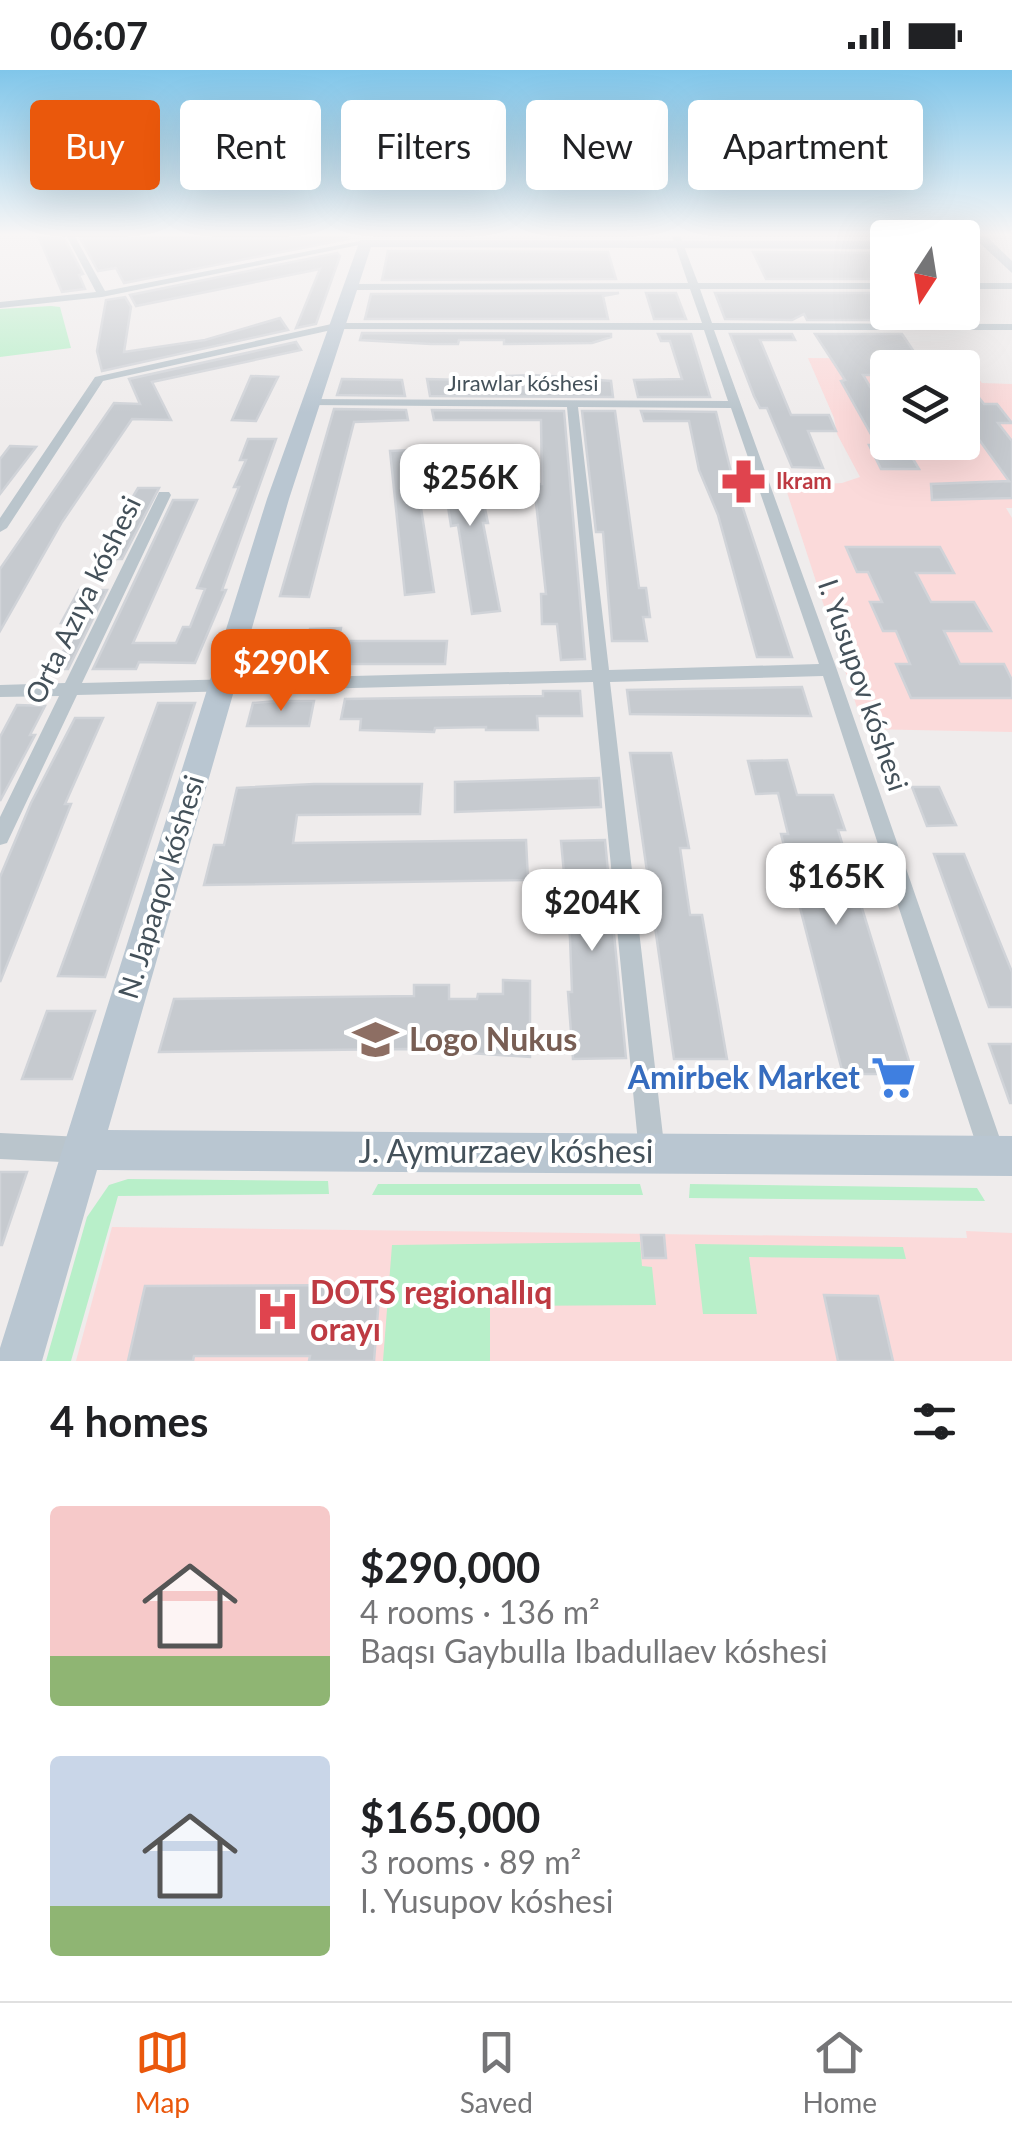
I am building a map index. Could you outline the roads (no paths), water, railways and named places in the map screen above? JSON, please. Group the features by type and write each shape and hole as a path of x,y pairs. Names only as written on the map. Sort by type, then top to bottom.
{"main road":[{"name":"N. Japaqov kóshesi","path":"19,1361 221,687 348,293"},
{"name":"J. Aymurzaev kóshesi","path":"83,1150 1003,1156"}],"street":[{"path":"0,306 105,293"},
{"name":"I. Yusupov kóshesi","path":"696,293 1003,1156"},
{"path":"0,528 99,379 336,326 1012,326"},
{"name":"Jırawlar kóshesi","path":"310,401 736,405"},
{"path":"572,403 652,1152"},
{"name":"Orta Azıya kóshesi","path":"0,838 164,495"},
{"path":"0,691 829,670"},
{"name":"J. Aymurzaev kóshesi","path":"0,1146 83,1150"}],"place":[{"name":"Ikram","path":"743,481"},
{"name":"Logo Nukus","path":"376,1040"},
{"name":"Amirbek Market","path":"893,1078"},
{"name":"DOTS regionallıq orayı","path":"277,1311"}]}
